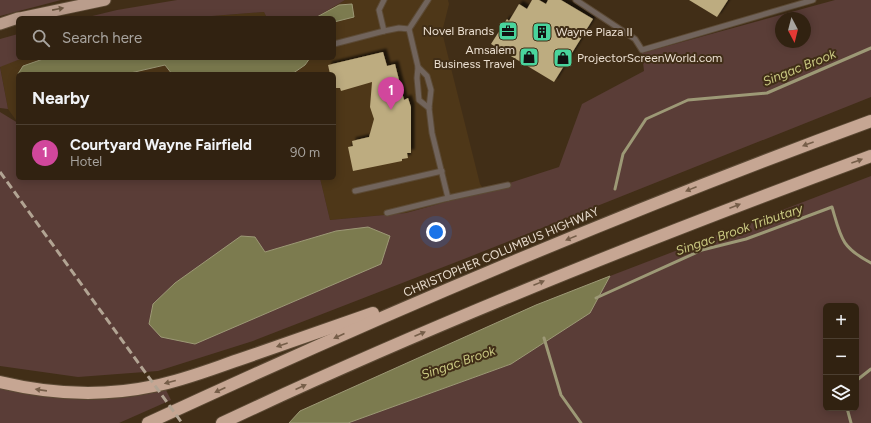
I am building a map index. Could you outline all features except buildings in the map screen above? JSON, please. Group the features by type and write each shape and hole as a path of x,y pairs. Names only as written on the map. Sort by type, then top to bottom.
{"highway":[{"path":"29,16 105,0"},
{"path":"0,24 16,19"},
{"name":"CHRISTOPHER COLUMBUS HIGHWAY","path":"148,423 464,282 728,175 871,121"},
{"path":"222,423 439,326 587,264 871,156"},
{"path":"0,382 45,390 83,393 119,391 154,386 215,368 464,282"},
{"path":"234,423 265,403"}],"lane":[{"path":"384,0 379,10 384,31"},
{"path":"428,0 409,29 418,66 417,78 419,100 429,108"},
{"path":"576,0 635,39 642,50 813,0"},
{"path":"336,43 399,28 409,29"},
{"path":"418,66 427,76 431,90 429,108 432,133 448,198"},
{"path":"355,191 442,171"},
{"path":"387,212 508,185"}],"shaded area":[{"path":"0,0 61,0 0,16"},
{"path":"177,0 345,0 318,16 266,16 264,12 213,16 92,16 117,10"},
{"path":"345,0 448,0 449,4 442,32 480,184 485,191 406,213 330,220 320,180 336,180 336,72 16,72 16,120 8,109 0,66 17,60 336,60 336,16 318,16"},
{"path":"835,0 871,0 871,97 464,259 253,341 158,371 78,377 0,366 0,112 16,122 16,180 320,180 330,220 406,213 485,191 559,167 582,104 644,71 642,53 775,16 775,48 811,48 811,12 791,12","holes":["336,231 380,265 175,283 255,237 265,252"]},
{"path":"264,12 266,16 213,16"},
{"path":"16,35 16,60 18,60 0,67 0,39"},
{"path":"0,67 8,109 0,108"},
{"path":"871,176 871,423 348,423 511,364 589,313 610,276"},
{"path":"0,388 29,394 73,399 124,397 166,390 171,400 119,423 0,423"}],"water":[{"path":"352,4 354,17 336,22 336,16 319,16 339,5"},
{"path":"40,60 309,60 305,65 295,72 170,72 165,65 135,72 19,72 23,66"},
{"path":"368,227 390,236 381,264 195,344 161,337 149,324 153,304 175,283 241,236 255,237 265,252 336,231"},
{"path":"610,276 590,313 511,364 348,423 289,423 300,411 536,305"}],"waterway":[{"name":"Singac Brook","path":"615,189 623,154 646,119 688,100 767,93 871,48"},
{"name":"Singac Brook Tributary","path":"596,298 702,250 746,239 832,207 840,234 844,241 854,252 871,263"},
{"path":"544,338 561,395 581,423"},
{"name":"Singac Brook Tributary","path":"859,378 871,369"},
{"name":"Singac Brook Tributary","path":"848,411 851,423"}],"railway":[{"path":"0,172 182,423"}],"place":[{"name":"Novel Brands","path":"508,31"},
{"name":"Wayne Plaza II","path":"542,32"},
{"name":"Amsalem Business Travel","path":"529,57"},
{"name":"ProjectorScreenWorld.com","path":"563,58"},
{"name":"Courtyard Wayne Fairfield","path":"391,110"}]}
